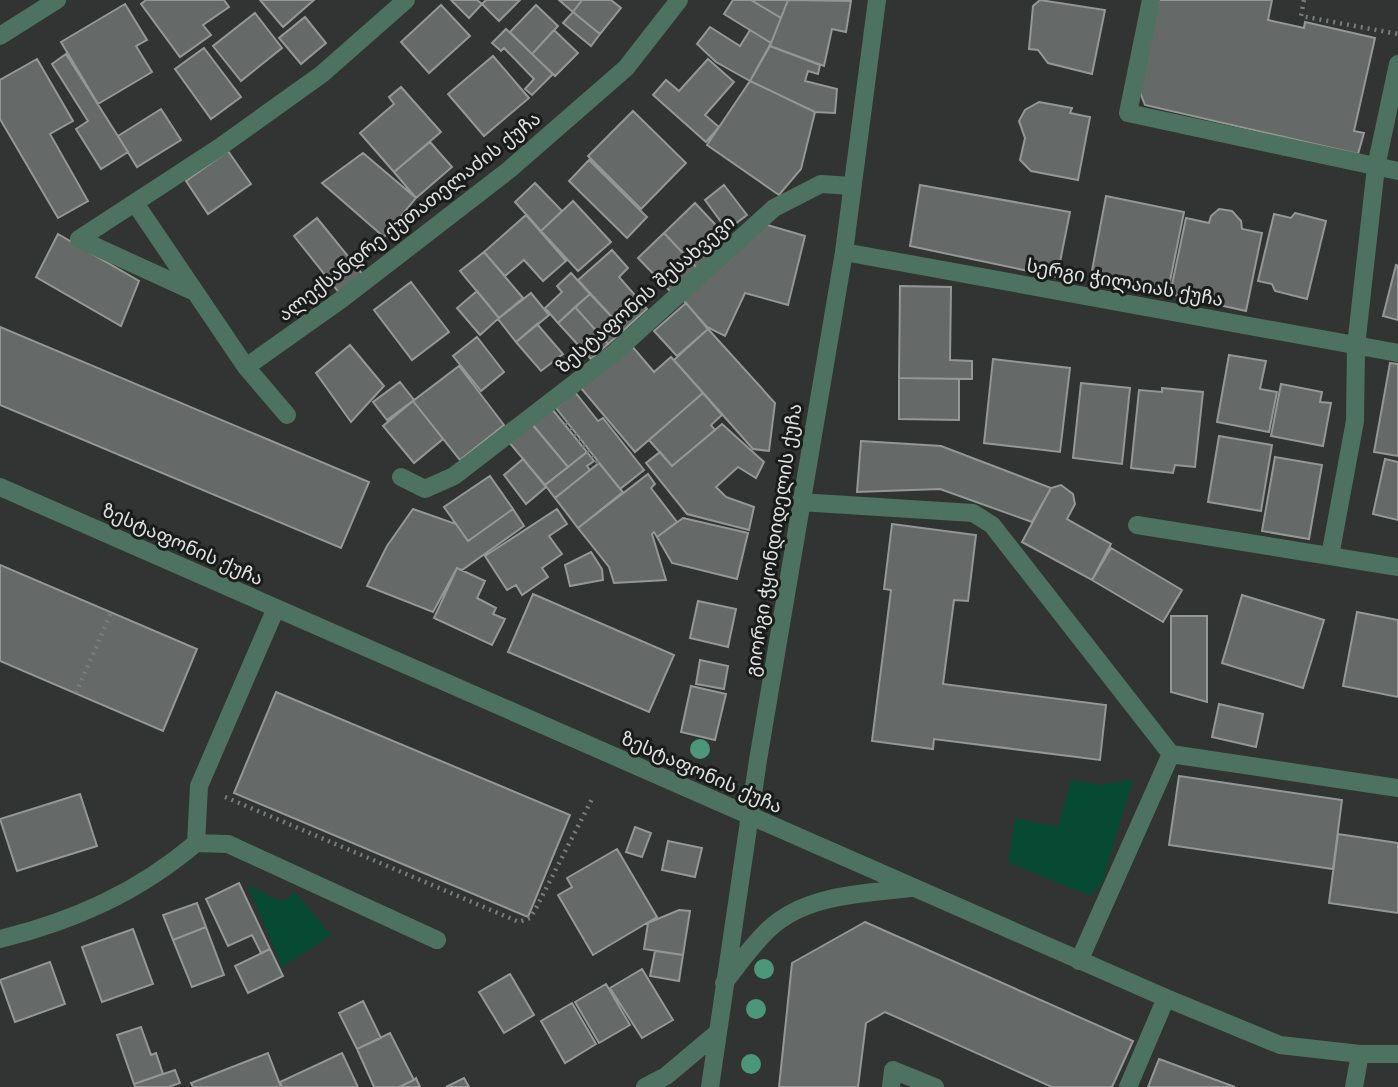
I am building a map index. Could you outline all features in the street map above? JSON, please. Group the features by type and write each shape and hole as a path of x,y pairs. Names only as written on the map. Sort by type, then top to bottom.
{"street":[{"path":"0,36 57,0"},
{"path":"195,292 79,239 220,147 322,74 406,0"},
{"name":"ალექსანდრე ქუთათელაძის ქუჩა","path":"246,367 342,299 510,169 626,68 679,0"},
{"name":"გიორგი ჭყონდიდელის ქუჩა","path":"710,1087 723,982 800,502 844,252 877,0"},
{"path":"1151,0 1128,113 1398,171"},
{"path":"1330,556 1355,421 1356,346 1376,167 1398,64"},
{"name":"ზესტაფონის შესახვევი","path":"401,477 425,489 454,476 614,353 774,208 821,184 852,186"},
{"path":"135,203 246,367 287,415"},
{"name":"სერგი ჭილაიას ქუჩა","path":"844,252 1398,353"},
{"name":"ზესტაფონის ქუჩა","path":"0,487 1166,999 1280,1045 1360,1054 1398,1054"},
{"path":"800,502 973,513 992,525 1171,754 1398,788"},
{"path":"1137,525 1398,567"},
{"path":"196,842 199,786 276,608"},
{"path":"1079,961 1171,754"},
{"path":"0,939 88,911 160,873 196,842 228,844 437,940"},
{"path":"723,982 769,929 799,909 833,899 913,888"},
{"path":"1128,1087 1166,999"},
{"path":"645,1087 666,1076 716,1034"},
{"path":"1354,1087 1360,1054"},
{"path":"891,1087 893,1070 934,1087"}],"path":[{"path":"1304,0 1301,16 1398,34"},
{"path":"550,403 597,462 592,466"},
{"path":"76,693 111,613"},
{"path":"199,786 519,922 530,918 536,910 592,800"}],"green space":[{"path":"1133,779 1102,883 1090,896 1008,862 1015,818 1058,827 1071,780 1102,785"},
{"path":"247,884 282,902 295,892 331,935 282,967"}],"building":[{"path":"146,0 224,0 229,7 203,25 211,35 180,57 141,4"},
{"path":"260,0 314,0 283,27"},
{"path":"451,0 477,0 482,4 469,18"},
{"path":"486,0 520,0 499,21 482,4"},
{"path":"559,0 582,0 573,12"},
{"path":"582,0 611,0 621,8 600,34 573,12"},
{"path":"733,0 751,0 781,18 771,43 724,14"},
{"path":"751,0 788,0 781,18"},
{"path":"788,0 851,1 846,32 832,29 824,66 770,46"},
{"path":"1040,0 1105,10 1092,74 1048,63 1038,50 1029,49 1033,6"},
{"path":"1159,0 1272,0 1268,20 1304,28 1305,22 1375,38 1354,131 1364,133 1358,154 1145,105 1139,90"},
{"path":"125,4 147,40 136,46 152,72 98,104 61,42"},
{"path":"441,5 470,36 429,73 401,42"},
{"path":"536,5 558,26 532,54 510,32"},
{"path":"573,12 600,34 591,46 563,23"},
{"path":"255,13 282,48 241,81 213,46"},
{"path":"305,17 326,43 301,64 279,38"},
{"path":"710,27 740,46 750,30 771,43 750,81 716,62 697,44"},
{"path":"506,29 553,74 532,95 525,89 534,79 504,48 501,51 492,43"},
{"path":"554,30 578,53 555,76 532,54"},
{"path":"770,46 820,65 818,74 808,71 805,81 837,89 835,113 815,112 750,81"},
{"path":"204,48 241,97 211,119 175,69"},
{"path":"66,54 128,152 101,169 76,129 88,121 52,64"},
{"path":"493,56 529,98 484,136 448,94"},
{"path":"37,59 73,121 50,134 88,201 58,218 0,119 0,80"},
{"path":"708,59 734,82 705,115 719,127 706,142 653,95 666,80 679,91"},
{"path":"750,81 815,112 801,169 779,195 707,145"},
{"path":"401,87 441,132 394,172 360,133 394,104 389,97"},
{"path":"1039,102 1072,108 1070,113 1090,117 1078,180 1031,171 1020,160 1025,138 1019,121 1025,110"},
{"path":"161,109 181,140 137,167 118,136"},
{"path":"633,111 686,163 641,209 588,156"},
{"path":"430,142 452,167 416,198 394,172"},
{"path":"228,151 251,184 208,214 186,181"},
{"path":"363,153 416,198 384,237 322,183"},
{"path":"589,160 647,217 627,238 569,181"},
{"path":"535,183 562,211 541,231 515,202"},
{"path":"724,185 747,215 727,230 705,200"},
{"path":"920,185 1070,212 1057,277 910,246"},
{"path":"1106,196 1184,212 1168,291 1091,276"},
{"path":"573,201 611,242 578,271 541,231"},
{"path":"695,203 728,238 697,268 664,233"},
{"path":"1219,209 1232,211 1241,221 1242,229 1262,233 1246,311 1170,294 1186,218 1209,223 1211,216"},
{"path":"1295,213 1326,221 1307,299 1275,291 1272,284 1258,281 1274,214 1291,218"},
{"path":"526,215 566,261 543,281 524,260 505,276 484,252"},
{"path":"317,218 364,276 341,295 294,236"},
{"path":"764,224 805,236 788,305 745,293 725,336 707,327 683,300"},
{"path":"664,233 697,268 671,292 638,258"},
{"path":"58,234 139,281 121,326 36,277"},
{"path":"612,250 628,268 619,277 647,309 624,330 578,280"},
{"path":"484,252 523,298 499,318 460,271"},
{"path":"1396,265 1398,266 1398,320 1383,316"},
{"path":"571,273 590,294 558,323 545,308 562,292 557,286"},
{"path":"411,282 449,332 412,360 374,310"},
{"path":"900,286 951,287 950,360 972,361 972,379 899,378"},
{"path":"477,291 499,318 480,335 457,308"},
{"path":"531,293 549,315 516,342 498,319"},
{"path":"590,294 624,330 608,344 575,307"},
{"path":"686,303 708,329 677,356 654,331"},
{"path":"575,307 608,344 591,359 558,323"},
{"path":"537,324 563,354 541,371 516,342"},
{"path":"0,327 369,482 341,548 0,405"},
{"path":"708,329 775,403 769,451 753,449 674,360"},
{"path":"477,337 504,372 481,391 453,356"},
{"path":"350,345 384,386 351,422 316,373"},
{"path":"631,345 654,372 671,357 703,393 635,452 581,388"},
{"path":"1229,355 1266,361 1260,389 1277,392 1269,432 1217,422"},
{"path":"993,359 1070,368 1060,452 984,443"},
{"path":"1390,363 1398,364 1398,456 1374,452"},
{"path":"459,366 504,425 460,460 413,401"},
{"path":"899,378 959,379 959,420 899,419"},
{"path":"400,382 414,400 387,420 373,402"},
{"path":"1081,383 1130,388 1122,464 1073,458"},
{"path":"1281,384 1322,392 1320,402 1331,403 1323,446 1271,436"},
{"path":"1162,388 1203,392 1195,467 1175,465 1173,473 1131,468 1139,390 1162,392"},
{"path":"575,392 598,421 603,418 644,470 620,489 556,408"},
{"path":"703,393 722,415 711,425 715,430 672,466 649,440"},
{"path":"413,401 443,439 414,463 383,426"},
{"path":"552,409 587,452 568,467 533,425"},
{"path":"531,423 568,467 545,485 508,441"},
{"path":"722,424 764,462 756,478 738,467 716,487 726,497 754,507 749,530 687,514 646,463 660,452 672,466"},
{"path":"1219,436 1272,445 1261,511 1208,502"},
{"path":"861,441 941,446 1051,488 1032,522 940,489 857,492"},
{"path":"587,452 594,461 587,466 590,470 555,498 545,485"},
{"path":"1275,457 1322,465 1309,539 1262,531"},
{"path":"523,459 546,487 526,504 504,475"},
{"path":"1385,459 1398,462 1398,520 1373,514"},
{"path":"599,463 623,492 578,528 555,498"},
{"path":"648,474 655,484 651,488 677,522 657,537 654,532 652,534 666,580 614,583 609,567 578,528"},
{"path":"490,476 513,509 468,541 444,507"},
{"path":"1061,485 1073,494 1075,504 1067,519 1111,544 1092,580 1022,542 1051,488"},
{"path":"413,509 456,524 468,541 513,509 524,526 462,570 457,568 433,612 367,586 387,546"},
{"path":"557,509 567,524 549,536 562,554 542,568 548,577 522,595 516,585 507,590 485,556"},
{"path":"683,518 748,533 737,579 672,563 657,537"},
{"path":"892,524 976,535 968,601 954,600 943,684 1106,705 1100,760 934,739 933,749 872,741 891,590 884,589"},
{"path":"1111,548 1182,590 1163,622 1092,580"},
{"path":"591,552 602,569 603,580 570,586 565,565"},
{"path":"0,565 197,649 163,731 0,661"},
{"path":"457,568 485,581 477,598 496,608 493,614 505,619 492,645 434,618"},
{"path":"533,594 674,655 649,712 508,652"},
{"path":"1242,595 1324,620 1303,688 1222,663"},
{"path":"698,601 736,609 728,647 690,638"},
{"path":"1357,612 1398,620 1398,697 1343,686"},
{"path":"1171,616 1207,616 1207,702 1171,692"},
{"path":"700,660 728,666 724,689 696,684"},
{"path":"691,686 726,694 715,740 681,732"},
{"path":"276,692 570,815 528,917 234,793"},
{"path":"1219,704 1263,714 1256,747 1212,737"},
{"path":"1179,776 1342,800 1333,869 1169,845"},
{"path":"80,794 97,846 17,871 0,819"},
{"path":"635,827 651,833 642,857 626,852"},
{"path":"1338,834 1398,843 1398,913 1329,903"},
{"path":"668,841 702,848 695,877 662,870"},
{"path":"617,849 657,917 593,955 558,895 572,887 567,878"},
{"path":"239,883 270,949 261,953 252,935 228,946 206,899"},
{"path":"197,903 206,927 173,940 163,915"},
{"path":"679,910 690,911 683,955 644,949 648,923"},
{"path":"865,922 1133,1041 1112,1087 1052,1087 885,1012 866,1023 858,1087 779,1087 792,963"},
{"path":"206,927 224,975 192,987 173,940"},
{"path":"133,929 153,984 102,1002 82,947"},
{"path":"270,949 283,976 248,993 235,966"},
{"path":"655,951 683,955 679,981 650,976"},
{"path":"50,962 65,1004 15,1022 0,980"},
{"path":"642,969 673,1020 642,1038 610,988"},
{"path":"510,974 534,1015 504,1033 479,992"},
{"path":"606,984 630,1025 599,1043 575,1002"},
{"path":"363,1001 381,1038 357,1049 339,1013"},
{"path":"572,1003 596,1044 565,1063 541,1021"},
{"path":"141,1027 151,1055 156,1053 163,1074 134,1084 117,1035"},
{"path":"390,1033 414,1080 399,1087 374,1087 357,1049"},
{"path":"268,1053 281,1087 193,1087 191,1083"},
{"path":"342,1053 358,1087 282,1087 280,1082"},
{"path":"1159,1059 1235,1087 1148,1087"},
{"path":"175,1070 180,1083 169,1087 135,1087 134,1084"},
{"path":"416,1078 420,1087 399,1087 414,1080"},
{"path":"464,1078 469,1087 446,1087"}]}
